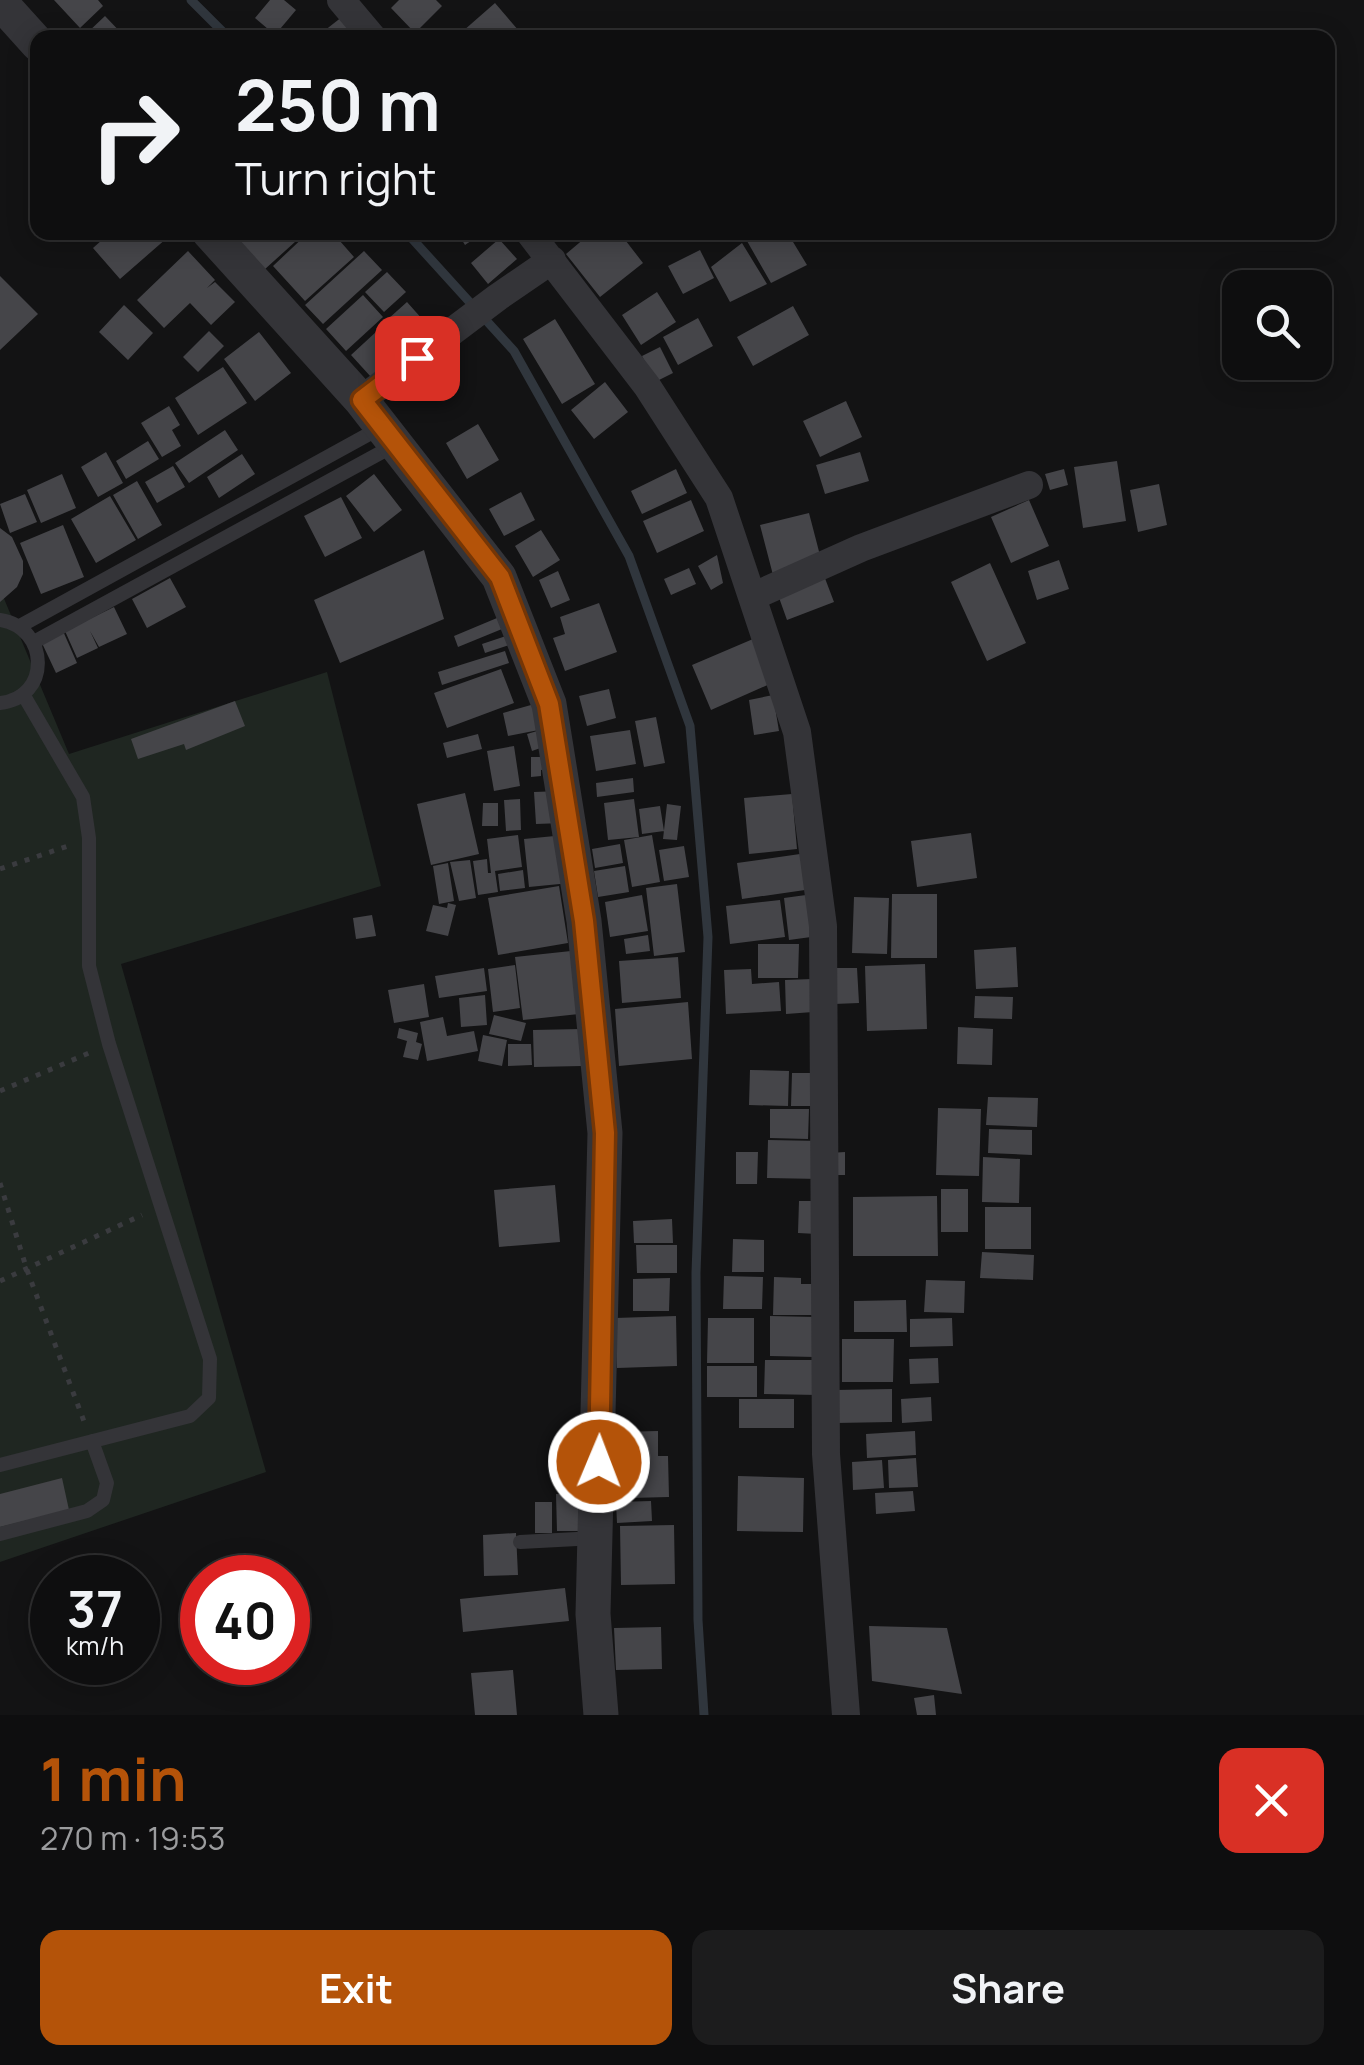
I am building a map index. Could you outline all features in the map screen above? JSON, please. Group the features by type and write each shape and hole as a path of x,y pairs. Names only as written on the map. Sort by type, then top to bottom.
{"street":[{"path":"0,2 30,35"},
{"path":"354,4 369,30"},
{"path":"216,240 379,424 500,577 549,704 584,921 605,1133 593,1614 601,1715"},
{"path":"536,240 648,386 719,498 798,732 824,926 826,1454 846,1715"},
{"path":"379,424 444,336 552,260"},
{"path":"754,596 861,548 1028,485"}],"lane":[{"path":"20,626 379,424"},
{"path":"34,642 379,424"},
{"path":"0,620 20,626 34,642 38,664 36,676 23,694 0,703"},
{"path":"0,1465 190,1416 209,1398 210,1359 109,1044 90,966 89,838 82,796 23,694"},
{"path":"0,1534 86,1510 103,1500 107,1483 92,1441"},
{"path":"520,1542 597,1538"}],"path":[{"path":"0,868 89,838"},
{"path":"0,1091 109,1044"},
{"path":"0,1183 92,1441"},
{"path":"0,1281 162,1206"}],"shaded area":[{"path":"0,589 69,754 327,672 381,886 121,964 266,1472 0,1562"}],"building":[{"path":"54,0 98,0 103,6 80,28"},
{"path":"270,0 284,0 296,10 279,30 269,30 255,18"},
{"path":"399,0 436,0 442,6 418,30 412,30 391,8"},
{"path":"495,3 518,30 464,30"},
{"path":"347,13 360,30 325,30"},
{"path":"105,16 118,30 90,30"},
{"path":"102,240 165,240 120,279 93,248"},
{"path":"238,240 297,240 264,270"},
{"path":"301,240 339,240 354,257 305,301 273,266"},
{"path":"498,240 517,259 488,284 471,263"},
{"path":"583,240 625,240 643,263 600,297 566,254"},
{"path":"792,240 807,265 771,283 747,241"},
{"path":"742,243 767,284 730,302 711,267"},
{"path":"700,250 714,278 683,294 668,266"},
{"path":"188,251 215,280 207,288 215,282 235,302 211,325 190,303 164,328 137,300"},
{"path":"364,251 382,270 323,324 305,305"},
{"path":"387,272 406,292 384,312 365,292"},
{"path":"0,276 38,314 0,350"},
{"path":"657,292 676,322 641,345 622,315"},
{"path":"363,295 383,317 346,351 326,329"},
{"path":"407,302 423,320 395,346 378,328"},
{"path":"124,305 153,333 128,360 99,332"},
{"path":"793,306 809,335 753,366 737,337"},
{"path":"698,318 713,346 678,365 663,337"},
{"path":"555,319 595,384 562,404 523,339"},
{"path":"209,331 224,346 198,372 183,357"},
{"path":"377,331 397,353 371,377 351,355"},
{"path":"259,332 291,373 255,401 224,359"},
{"path":"660,347 673,373 655,382 642,356"},
{"path":"223,367 247,403 198,435 175,398"},
{"path":"605,382 628,412 594,439 571,410"},
{"path":"846,401 862,437 820,457 803,421"},
{"path":"169,406 180,425 172,430 181,446 162,457 141,423"},
{"path":"478,424 499,460 467,479 446,443"},
{"path":"225,430 238,450 189,483 175,463"},
{"path":"148,441 159,459 126,479 116,461"},
{"path":"106,452 123,483 98,497 81,467"},
{"path":"860,452 869,481 825,494 816,465"},
{"path":"242,454 255,474 219,498 207,477"},
{"path":"1117,461 1126,521 1083,528 1074,467"},
{"path":"173,466 185,487 157,503 145,482"},
{"path":"676,469 687,493 642,514 631,491"},
{"path":"1064,469 1068,485 1050,490 1045,474"},
{"path":"62,474 76,508 41,523 27,490"},
{"path":"374,474 402,510 374,532 346,496"},
{"path":"137,481 162,525 138,539 113,495"},
{"path":"1159,484 1167,525 1138,532 1130,490"},
{"path":"521,492 535,520 504,536 489,509"},
{"path":"25,494 37,522 10,533 0,504"},
{"path":"110,496 136,540 96,563 71,519"},
{"path":"341,497 362,538 325,557 304,516"},
{"path":"691,500 704,531 657,553 643,521"},
{"path":"1029,500 1049,546 1011,563 991,517"},
{"path":"809,513 822,563 773,575 760,525"},
{"path":"63,525 84,577 41,594 20,543"},
{"path":"0,528 12,537 23,561 23,574 17,587 0,602"},
{"path":"541,530 560,560 533,577 515,546"},
{"path":"424,550 444,619 340,663 314,600"},
{"path":"717,555 723,583 711,590 698,566"},
{"path":"1059,560 1069,589 1037,600 1028,571"},
{"path":"990,563 1026,643 987,661 951,582"},
{"path":"689,568 696,584 671,595 664,579"},
{"path":"558,571 570,600 551,608 539,580"},
{"path":"823,573 834,602 787,620 777,592"},
{"path":"170,578 186,607 147,628 132,599"},
{"path":"599,603 617,652 565,671 553,638 565,634 560,617"},
{"path":"114,607 127,634 99,647 90,631 98,648 77,658 65,631"},
{"path":"497,618 502,629 458,647 454,636"},
{"path":"63,631 77,663 56,673 41,641"},
{"path":"509,635 512,644 485,653 482,644"},
{"path":"753,639 772,683 711,710 692,665"},
{"path":"505,651 509,663 442,685 438,672"},
{"path":"501,669 514,703 447,728 434,693"},
{"path":"609,689 616,718 587,726 579,696"},
{"path":"773,695 779,731 754,735 749,700"},
{"path":"235,701 245,726 186,750 184,744 138,759 131,739"},
{"path":"538,703 549,745 532,751 527,734 544,729 508,736 503,713"},
{"path":"656,717 665,763 644,767 635,721"},
{"path":"630,730 636,764 596,771 590,736"},
{"path":"478,734 482,749 447,758 443,743"},
{"path":"514,746 520,786 494,791 487,751"},
{"path":"531,757 547,757 547,769 541,770 541,776 531,777"},
{"path":"633,778 634,792 597,797 596,783"},
{"path":"561,791 563,823 536,824 534,792"},
{"path":"465,793 479,854 431,865 417,804"},
{"path":"792,794 797,849 749,854 744,798"},
{"path":"520,799 521,830 506,831 504,800"},
{"path":"634,799 639,837 608,840 604,803"},
{"path":"483,803 498,803 498,826 482,826"},
{"path":"667,804 681,806 677,840 663,839"},
{"path":"660,806 664,831 642,834 639,809"},
{"path":"971,833 977,878 917,887 911,841"},
{"path":"518,835 522,867 495,871 498,892 478,895 473,861 487,859 491,873 487,839"},
{"path":"565,835 570,883 529,887 524,839"},
{"path":"652,835 660,882 632,887 624,840"},
{"path":"620,844 623,863 595,868 592,849"},
{"path":"684,846 689,877 664,881 659,850"},
{"path":"800,854 805,890 742,899 737,863"},
{"path":"470,860 476,898 459,901 450,862"},
{"path":"448,863 454,901 439,904 433,866"},
{"path":"625,866 629,892 598,897 594,871"},
{"path":"523,870 525,888 500,891 498,874"},
{"path":"677,884 685,952 654,956 646,888"},
{"path":"559,886 568,943 498,955 488,898"},
{"path":"892,894 937,894 937,958 891,958"},
{"path":"642,895 648,931 610,937 605,902"},
{"path":"806,895 811,937 789,940 784,898"},
{"path":"854,897 889,898 887,954 852,953"},
{"path":"780,900 785,937 730,944 726,906"},
{"path":"448,903 456,905 448,936 426,931 433,905 447,908"},
{"path":"372,915 376,936 356,939 353,918"},
{"path":"648,935 650,951 626,954 624,939"},
{"path":"758,944 799,944 798,978 758,978"},
{"path":"1016,947 1018,987 976,989 974,950"},
{"path":"571,951 579,1014 523,1020 515,957"},
{"path":"678,957 681,998 622,1003 619,961"},
{"path":"925,964 927,1029 867,1031 865,966"},
{"path":"515,965 520,1008 493,1012 488,969"},
{"path":"484,968 487,991 439,998 435,976"},
{"path":"833,968 857,968 859,1003 834,1004"},
{"path":"751,969 752,984 779,982 781,1011 726,1014 724,970"},
{"path":"812,979 813,1012 786,1014 785,980"},
{"path":"424,984 429,1017 394,1023 388,990"},
{"path":"485,995 487,1025 461,1027 459,998"},
{"path":"975,996 1013,997 1012,1019 974,1018"},
{"path":"688,1002 692,1059 619,1066 615,1009"},
{"path":"494,1015 526,1023 521,1041 489,1034"},
{"path":"443,1017 447,1036 474,1031 478,1051 427,1061 420,1022"},
{"path":"958,1027 993,1029 992,1065 957,1064"},
{"path":"399,1028 418,1033 416,1042 422,1044 418,1060 403,1057 407,1041 397,1038"},
{"path":"581,1029 582,1066 534,1067 533,1030"},
{"path":"483,1035 507,1040 502,1066 478,1061"},
{"path":"508,1044 531,1044 532,1065 508,1066"},
{"path":"750,1070 789,1071 788,1106 749,1105"},
{"path":"792,1073 814,1073 814,1106 791,1106"},
{"path":"988,1097 1038,1098 1037,1127 986,1125"},
{"path":"938,1108 981,1109 979,1176 936,1175"},
{"path":"770,1109 809,1109 808,1139 770,1138"},
{"path":"989,1129 1032,1130 1032,1155 988,1153"},
{"path":"768,1140 822,1141 821,1179 767,1178"},
{"path":"736,1152 758,1152 757,1184 736,1184"},
{"path":"845,1152 845,1175 831,1175 829,1153"},
{"path":"983,1157 1020,1159 1019,1203 982,1202"},
{"path":"555,1185 560,1242 499,1247 494,1190"},
{"path":"941,1189 968,1189 968,1232 941,1232"},
{"path":"937,1196 938,1256 853,1256 853,1197"},
{"path":"799,1201 818,1201 817,1234 798,1233"},
{"path":"985,1207 1031,1207 1031,1249 985,1249"},
{"path":"672,1219 673,1243 634,1243 633,1221"},
{"path":"733,1239 764,1240 764,1272 732,1272"},
{"path":"636,1245 677,1245 677,1273 637,1273"},
{"path":"982,1252 1034,1255 1033,1280 980,1278"},
{"path":"724,1276 763,1277 762,1309 723,1309"},
{"path":"774,1277 801,1278 801,1284 818,1284 818,1315 773,1315"},
{"path":"670,1278 669,1311 633,1311 633,1279"},
{"path":"926,1280 965,1281 964,1313 924,1312"},
{"path":"906,1300 907,1332 854,1332 854,1301"},
{"path":"676,1316 677,1366 617,1368 615,1318"},
{"path":"770,1316 815,1317 815,1357 770,1356"},
{"path":"708,1318 754,1318 754,1363 707,1363"},
{"path":"952,1318 953,1346 910,1347 910,1319"},
{"path":"842,1339 894,1339 893,1382 842,1382"},
{"path":"938,1358 939,1383 910,1384 909,1359"},
{"path":"765,1360 818,1360 818,1395 764,1394"},
{"path":"707,1366 757,1366 757,1397 707,1397"},
{"path":"892,1389 892,1422 835,1423 835,1390"},
{"path":"931,1397 932,1421 902,1423 901,1399"},
{"path":"739,1399 794,1399 794,1428 739,1428"},
{"path":"658,1431 658,1456 668,1456 669,1497 630,1498 629,1455 617,1456 617,1432"},
{"path":"915,1431 916,1455 867,1458 866,1434"},
{"path":"916,1458 918,1487 889,1488 888,1460"},
{"path":"882,1460 884,1488 853,1490 852,1462"},
{"path":"738,1476 804,1478 803,1532 737,1531"},
{"path":"62,1478 69,1510 0,1527 0,1494"},
{"path":"913,1491 915,1511 876,1514 875,1493"},
{"path":"556,1494 590,1495 590,1531 557,1531"},
{"path":"651,1501 652,1521 617,1523 616,1502"},
{"path":"535,1502 552,1502 552,1533 535,1533"},
{"path":"674,1525 675,1584 621,1585 620,1526"},
{"path":"516,1533 518,1575 484,1576 483,1535"},
{"path":"565,1588 569,1621 463,1632 460,1599"},
{"path":"869,1626 947,1628 962,1694 872,1681"},
{"path":"661,1627 662,1669 616,1670 614,1628"},
{"path":"513,1670 517,1715 475,1715 471,1673"},
{"path":"934,1695 936,1715 917,1715 914,1698"}],"waterway":[{"path":"191,0 221,30"},
{"path":"413,240 514,351 629,556 690,726 708,937 696,1273 698,1620 704,1715"}],"route":[{"path":"417,358 362,400 380,428 500,577 549,704 584,921 605,1133 599,1462"}]}
